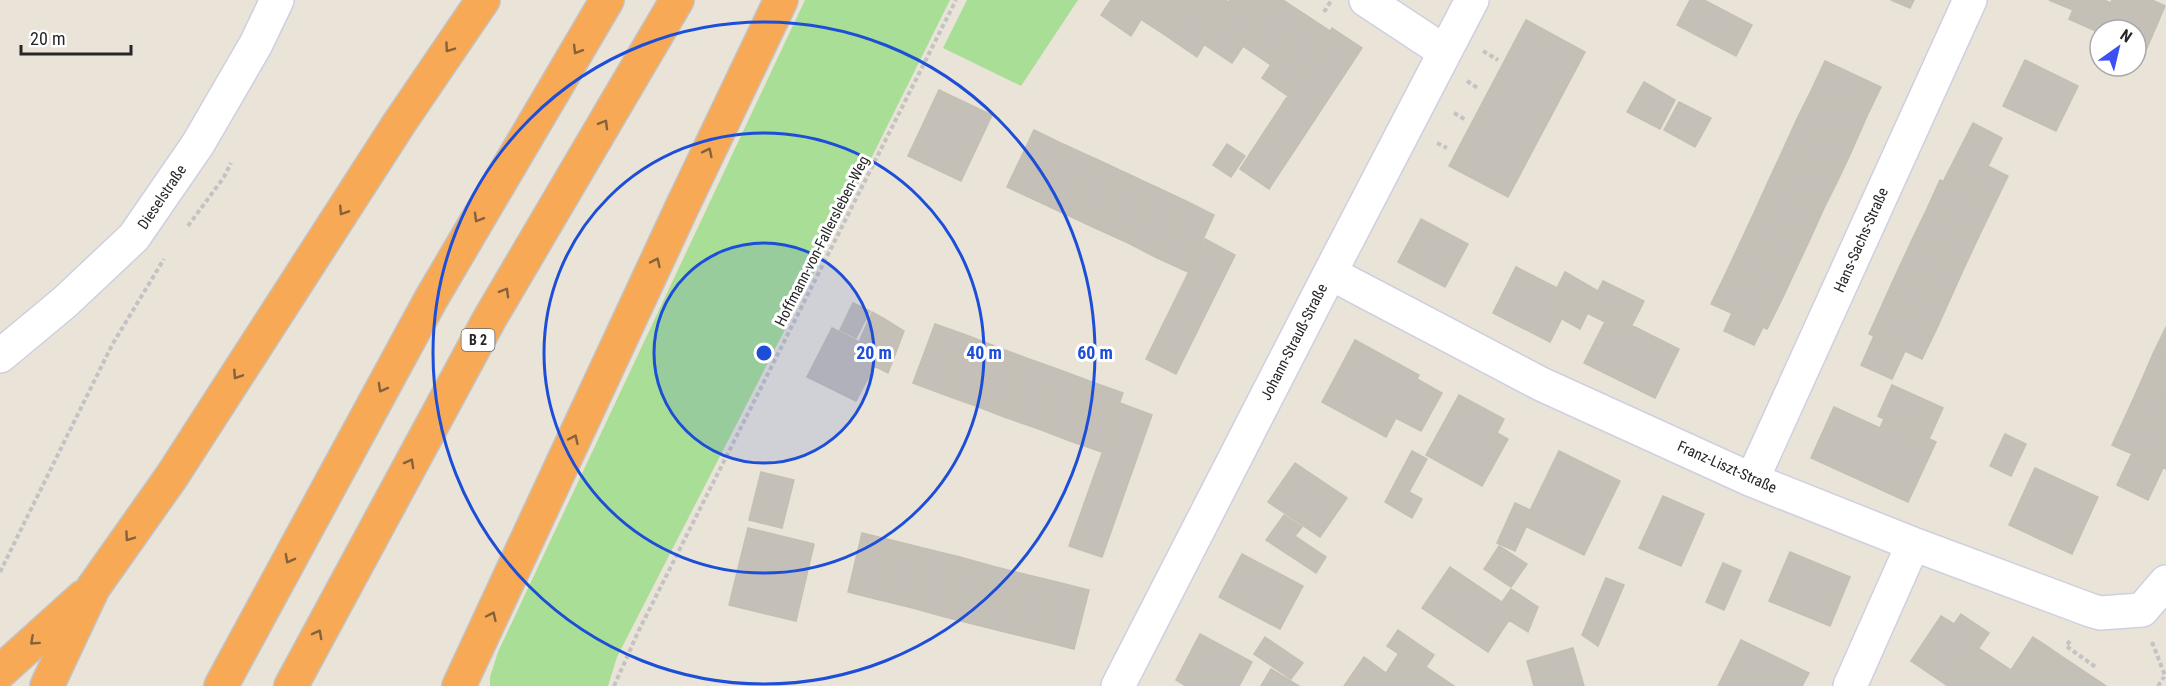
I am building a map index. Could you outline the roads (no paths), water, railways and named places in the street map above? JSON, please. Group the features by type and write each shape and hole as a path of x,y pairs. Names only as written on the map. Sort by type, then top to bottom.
{"highway":[{"path":"47,686 93,588 172,476 400,122 483,0"},
{"path":"222,686 432,299 607,0"},
{"name":"B 2","path":"291,686 490,318 677,0"},
{"path":"465,680 678,216 782,0"},
{"path":"0,672 93,588"}],"street":[{"name":"Dieselstraße","path":"0,356 65,302 134,237 198,144 256,44 277,0"},
{"path":"1366,0 1445,52"},
{"name":"Johann-Strauß-Straße","path":"1118,686 1472,0"},
{"name":"Hans-Sachs-Straße","path":"1752,480 1970,0"},
{"name":"Franz-Liszt-Straße","path":"1330,273 1541,384 1752,480 1913,544 2100,613 2142,610 2166,582"},
{"path":"1850,686 1913,544"}]}
